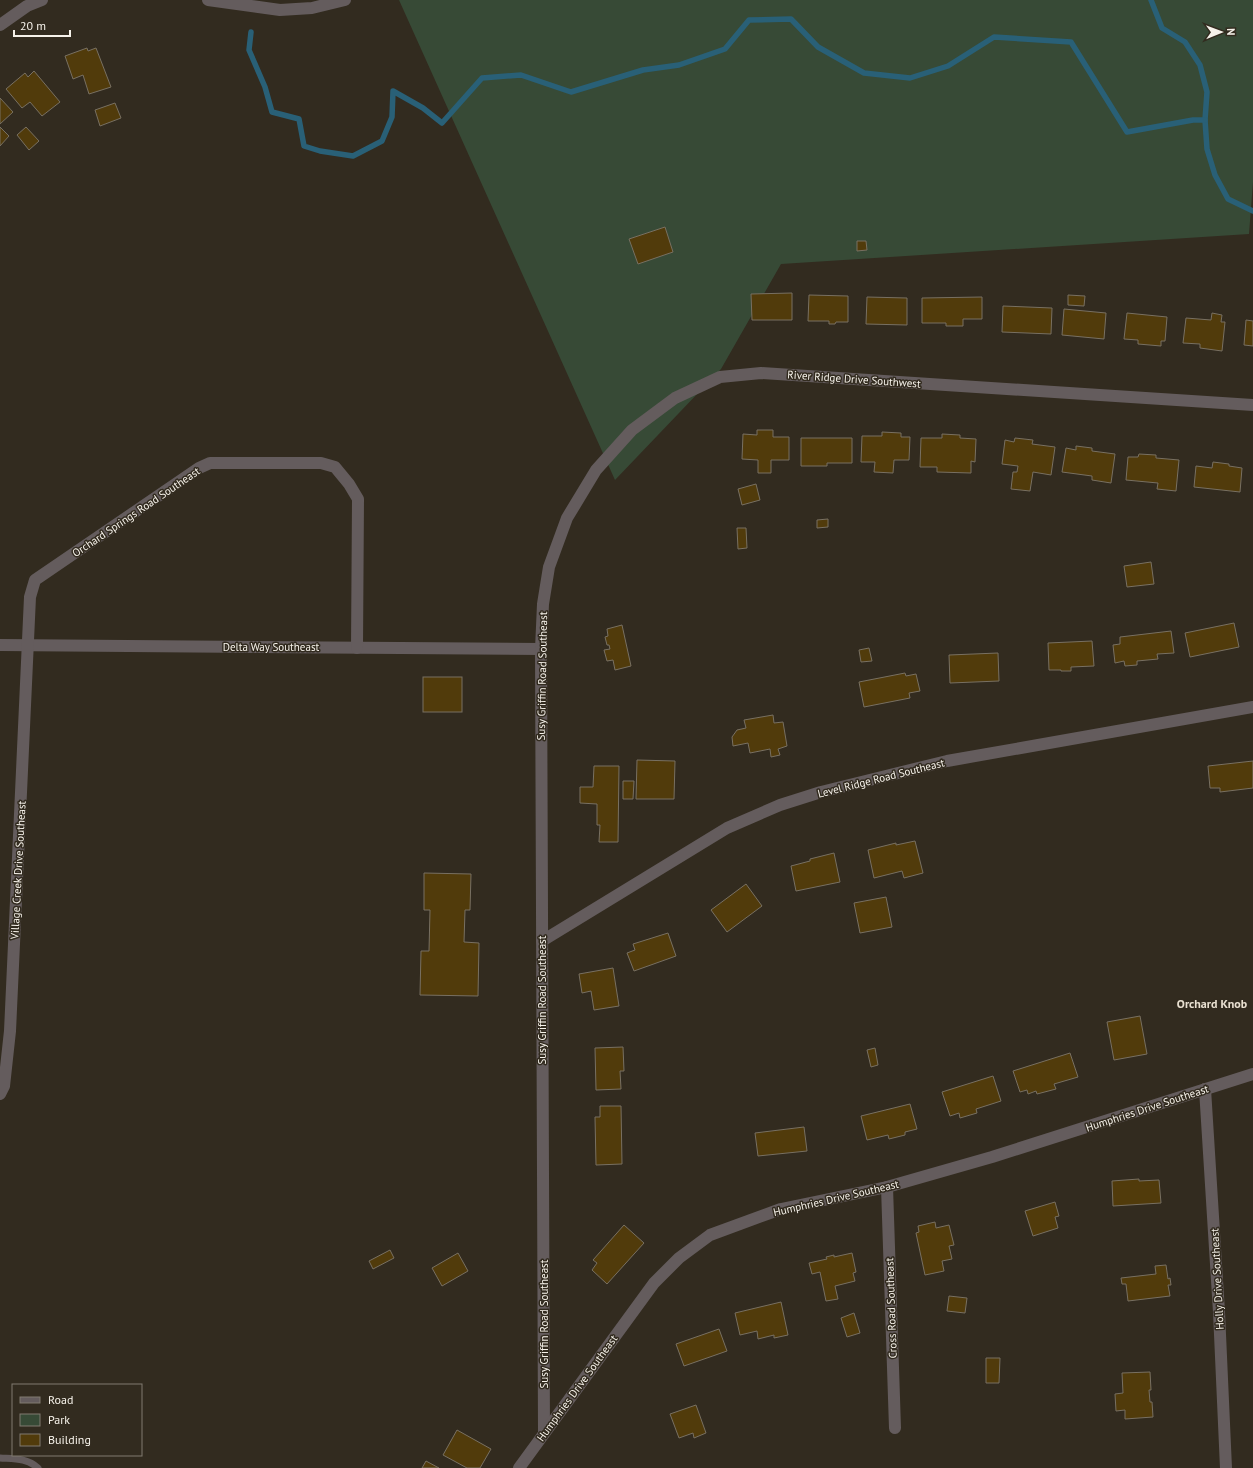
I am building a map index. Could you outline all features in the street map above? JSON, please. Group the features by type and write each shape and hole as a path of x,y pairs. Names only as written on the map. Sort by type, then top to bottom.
{"street":[{"path":"0,25 28,6 42,0"},
{"path":"208,0 280,10 312,8 345,0"},
{"name":"River Ridge Drive Southwest","path":"549,567 567,518 596,470 632,430 675,398 720,377 761,373 1253,405"},
{"name":"Orchard Springs Road Southeast","path":"28,645 30,597 35,580 199,468 210,463 321,463 335,467 349,484 358,499 357,648"},
{"name":"Susy Griffin Road Southeast","path":"544,1433 541,650 543,604 549,567"},
{"name":"Delta Way Southeast","path":"0,645 541,650"},
{"name":"Village Creek Drive Southeast","path":"0,1094 4,1086 10,1031 28,645"},
{"name":"Level Ridge Road Southeast","path":"542,941 727,828 780,805 821,792 947,761 1253,707"},
{"name":"Humphries Drive Southeast","path":"519,1468 654,1283 679,1258 710,1235 781,1209 887,1187 992,1157 1253,1074"},
{"name":"Holly Drive Southeast","path":"1205,1089 1219,1312 1226,1468"},
{"name":"Cross Road Southeast","path":"887,1187 895,1428"}],"lane":[{"path":"0,1458 30,1462 38,1468"}],"green space":[{"path":"399,0 1253,0 1253,182 1249,234 781,264 721,369 615,480"}],"building":[{"path":"87,48 88,51 96,48 111,87 89,94 83,75 73,79 65,56"},
{"path":"34,71 60,102 42,116 30,102 22,108 6,89 25,73 28,77"},
{"path":"0,98 13,112 0,124"},
{"path":"115,103 121,118 100,126 95,110"},
{"path":"0,127 9,136 0,146"},
{"path":"26,127 39,141 29,150 17,135"},
{"path":"665,227 673,252 638,264 629,239"},
{"path":"857,241 866,241 867,250 857,251"},
{"path":"792,293 792,320 752,320 751,294"},
{"path":"809,295 848,296 848,322 836,322 835,324 829,324 829,321 808,321"},
{"path":"1068,295 1085,296 1084,306 1068,305"},
{"path":"867,297 907,298 907,325 866,324"},
{"path":"982,297 982,319 963,319 963,326 946,326 946,323 922,323 922,298"},
{"path":"1003,306 1052,308 1051,334 1002,332"},
{"path":"1064,309 1106,313 1104,339 1062,335"},
{"path":"1127,313 1167,317 1165,341 1161,341 1161,346 1138,344 1138,340 1124,339"},
{"path":"1212,313 1222,315 1221,322 1225,322 1222,351 1200,348 1200,344 1183,343 1186,318 1211,320"},
{"path":"1246,320 1253,321 1253,346 1244,345"},
{"path":"757,430 773,430 773,437 789,437 789,460 771,460 771,473 758,473 758,460 742,459 743,434 757,435"},
{"path":"882,432 901,433 901,437 910,437 909,460 894,460 893,473 874,472 875,462 861,462 862,436 882,436"},
{"path":"942,434 960,435 960,438 976,439 975,462 971,461 971,473 937,472 937,467 920,467 921,438 942,438"},
{"path":"801,438 852,438 852,463 827,463 827,466 801,466"},
{"path":"1015,438 1033,440 1032,444 1055,447 1051,475 1033,472 1030,491 1011,489 1013,472 1017,472 1018,466 1002,464 1005,440 1014,442"},
{"path":"1076,446 1092,448 1092,451 1115,454 1111,483 1092,480 1092,476 1062,472 1066,448 1076,450"},
{"path":"1139,454 1156,455 1156,458 1179,460 1176,491 1157,489 1158,483 1126,480 1128,457 1138,457"},
{"path":"1213,462 1229,464 1229,466 1242,468 1240,492 1194,487 1196,466 1212,468"},
{"path":"756,484 760,500 742,505 738,489"},
{"path":"828,519 828,527 817,528 817,520"},
{"path":"737,528 746,528 747,548 738,549"},
{"path":"1151,562 1154,584 1127,587 1124,566"},
{"path":"1234,623 1239,647 1190,657 1185,633"},
{"path":"622,625 631,666 615,670 613,660 607,661 604,650 610,649 609,645 607,645 605,637 608,636 607,629"},
{"path":"1171,631 1174,653 1157,654 1158,659 1137,661 1137,665 1125,666 1124,661 1115,663 1113,645 1120,644 1120,637"},
{"path":"1092,641 1094,666 1071,667 1071,671 1049,670 1048,643"},
{"path":"869,648 872,661 861,662 859,650"},
{"path":"998,653 999,681 950,683 949,655"},
{"path":"905,673 906,676 916,674 920,691 909,693 910,698 864,707 859,682"},
{"path":"423,677 462,677 462,712 423,712"},
{"path":"773,715 774,723 783,722 787,746 778,749 780,755 771,757 770,749 750,753 748,743 733,746 732,737 737,730 746,728 744,720"},
{"path":"637,760 675,761 674,799 636,799"},
{"path":"1253,761 1253,788 1220,792 1220,788 1210,788 1208,766"},
{"path":"594,766 619,766 618,842 599,842 600,825 597,825 597,804 580,803 580,787 593,787"},
{"path":"623,781 634,781 633,799 623,799"},
{"path":"915,841 923,873 904,878 902,871 874,878 868,850 896,843 896,845"},
{"path":"834,853 840,882 796,891 791,866 810,861 810,859"},
{"path":"424,873 471,874 470,910 465,910 464,942 479,943 478,996 420,995 421,951 429,951 430,910 424,910"},
{"path":"746,884 762,906 727,932 711,910"},
{"path":"886,897 892,927 860,933 854,903"},
{"path":"668,933 676,956 634,971 627,953 635,950 633,944"},
{"path":"613,968 619,1006 594,1010 591,991 582,993 579,974"},
{"path":"1140,1016 1147,1054 1114,1060 1107,1022"},
{"path":"623,1047 624,1071 620,1071 621,1089 596,1090 595,1048"},
{"path":"875,1048 878,1065 871,1067 867,1050"},
{"path":"1070,1053 1078,1077 1054,1084 1056,1089 1037,1094 1036,1091 1028,1094 1027,1090 1020,1092 1013,1071"},
{"path":"993,1076 1001,1101 976,1109 977,1113 960,1118 959,1113 950,1116 942,1092"},
{"path":"910,1104 917,1129 905,1132 905,1135 889,1139 888,1135 867,1140 861,1116"},
{"path":"600,1106 621,1106 622,1164 596,1165 595,1117 600,1117"},
{"path":"804,1127 807,1151 758,1156 755,1133"},
{"path":"1139,1179 1139,1181 1159,1180 1161,1203 1113,1206 1112,1181"},
{"path":"1055,1202 1059,1216 1055,1217 1058,1228 1033,1236 1025,1211"},
{"path":"935,1222 936,1228 949,1225 954,1245 949,1246 952,1259 942,1261 944,1271 925,1275 916,1233 919,1232 918,1226"},
{"path":"624,1225 644,1243 607,1284 592,1270 597,1263 593,1260"},
{"path":"390,1250 394,1258 373,1269 369,1261"},
{"path":"458,1253 468,1271 442,1286 432,1268"},
{"path":"852,1253 856,1272 853,1273 855,1281 835,1286 838,1299 826,1301 820,1272 812,1274 809,1263 827,1259 826,1257 834,1255 834,1257"},
{"path":"1166,1265 1168,1279 1170,1278 1171,1285 1168,1285 1170,1296 1128,1301 1126,1284 1122,1284 1121,1278 1156,1274 1155,1266"},
{"path":"949,1296 967,1298 965,1313 947,1311"},
{"path":"781,1302 788,1335 774,1338 774,1335 758,1339 757,1331 740,1335 735,1313"},
{"path":"854,1313 860,1333 847,1337 841,1318"},
{"path":"719,1329 727,1351 684,1366 676,1344"},
{"path":"986,1358 1000,1358 999,1383 986,1383"},
{"path":"1150,1372 1151,1390 1149,1390 1150,1402 1152,1402 1153,1417 1125,1419 1125,1410 1116,1411 1115,1394 1123,1393 1122,1373"},
{"path":"696,1405 706,1433 694,1438 693,1433 679,1438 670,1414"},
{"path":"457,1430 491,1449 480,1468 467,1468 443,1455"},
{"path":"426,1461 439,1468 422,1468"}],"waterway":[{"path":"1151,0 1162,28 1185,42 1200,65 1207,92 1205,120 1207,149 1215,175 1228,199 1253,211"},
{"path":"251,32 249,50 265,87 272,112 299,119 304,146 320,151 353,156 382,141 392,117 393,91 423,108 442,123 482,78 521,75 571,92 643,70 679,65 725,49 749,20 791,19 818,47 864,73 910,78 948,66 994,37 1071,42 1127,132 1193,120 1205,120"}],"district":[{"name":"Orchard Knob","path":"1212,1004"}]}
